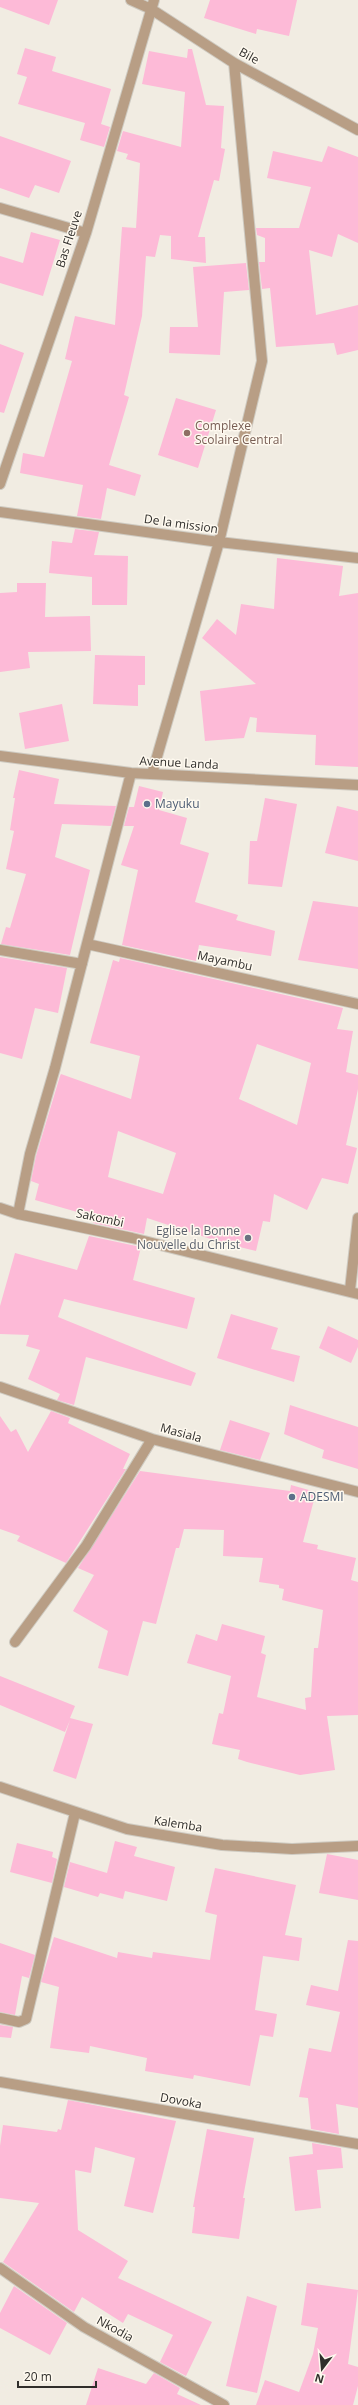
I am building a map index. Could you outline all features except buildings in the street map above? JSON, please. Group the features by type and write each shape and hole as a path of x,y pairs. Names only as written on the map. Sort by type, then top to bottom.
{"street":[{"name":"Bile","path":"131,0 153,4 234,63 358,130"},
{"name":"Bas Fleuve","path":"0,484 86,233 153,4"},
{"path":"152,774 219,542 262,361 234,63"},
{"path":"0,208 86,233"},
{"name":"De la mission","path":"0,512 219,542 358,558"},
{"name":"Avenue Landa","path":"0,756 131,774 358,785"},
{"path":"18,1214 30,1154 82,964 131,774"},
{"name":"Mayambu","path":"87,944 358,1004"},
{"path":"0,950 82,964"},
{"name":"Sakombi","path":"0,1208 18,1214 132,1238 354,1292"},
{"path":"354,1292 358,1218"},
{"name":"Masiala","path":"0,1387 152,1439 358,1492"},
{"path":"15,1642 86,1546 152,1439"},
{"name":"Kalemba","path":"0,1787 116,1827 222,1845 292,1850 358,1846"},
{"path":"0,2018 19,2022 26,2019 75,1813"},
{"name":"Dovoka","path":"0,2082 358,2144"},
{"name":"Nkodia","path":"0,2268 84,2327 224,2405"}],"place":[{"name":"Complexe Scolaire Central","path":"187,433"},
{"name":"Mayuku","path":"147,804"},
{"name":"Eglise la Bonne Nouvelle du Christ","path":"248,1238"},
{"name":"ADESMI","path":"292,1497"}]}
